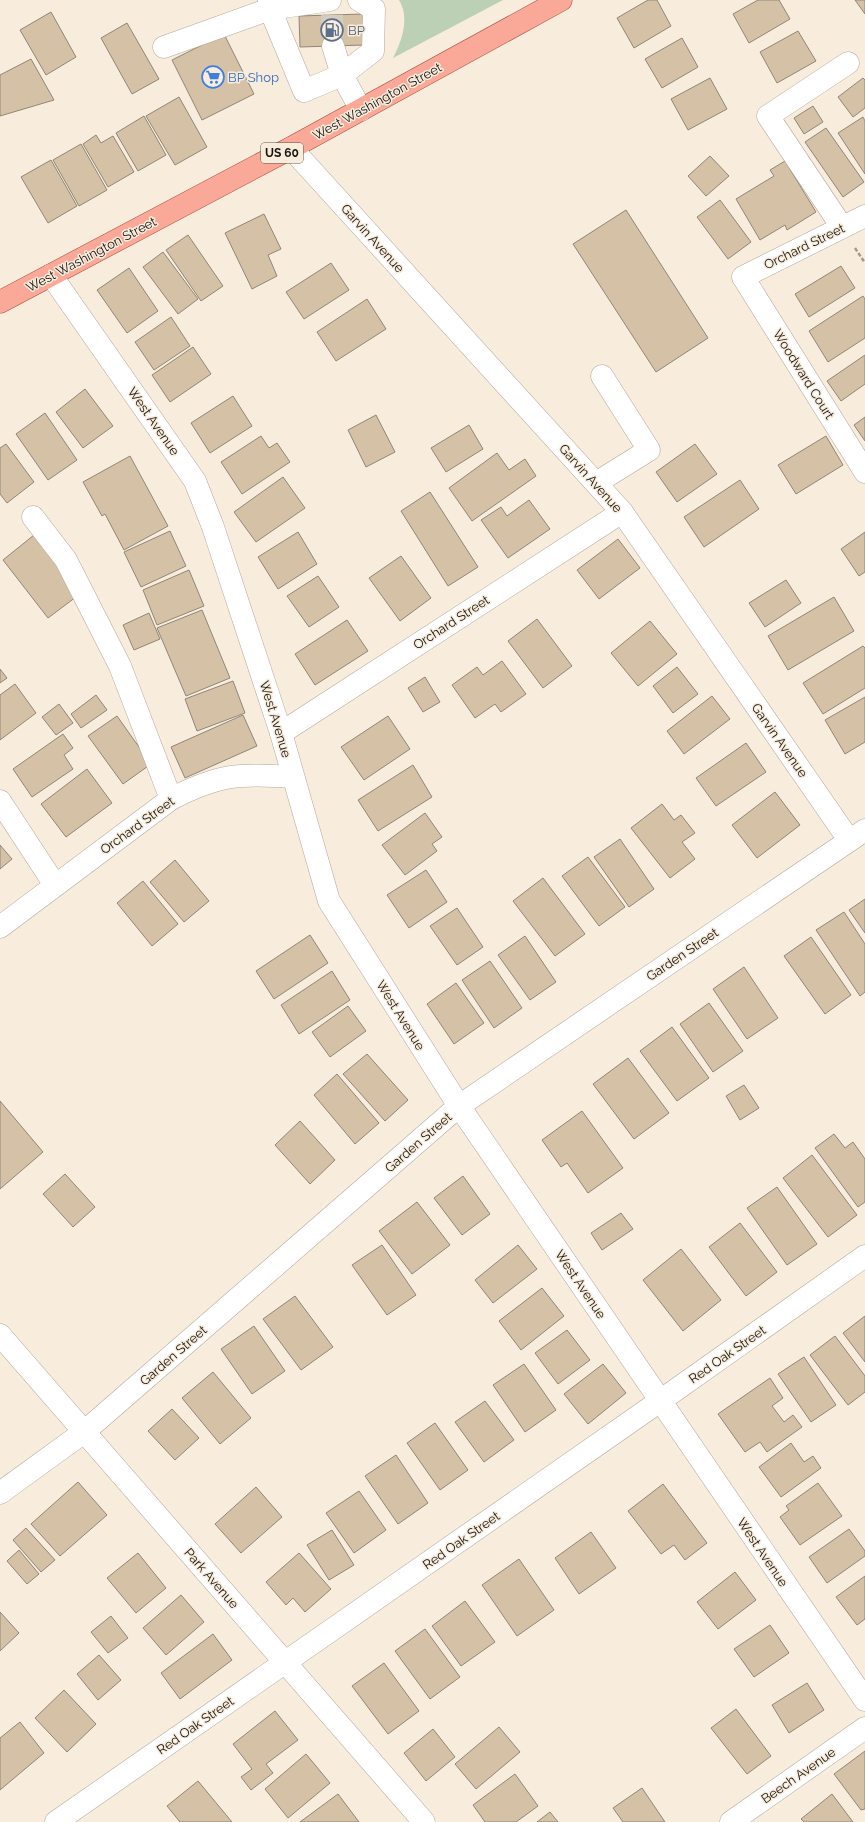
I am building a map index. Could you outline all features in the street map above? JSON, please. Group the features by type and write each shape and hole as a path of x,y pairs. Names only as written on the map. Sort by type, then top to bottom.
{"main road":[{"name":"West Washington Street","path":"0,302 291,148 561,0"}],"street":[{"path":"269,4 304,91 342,75 373,51 374,9 360,0"},
{"path":"164,47 269,4 331,5"},
{"path":"333,46 342,75 361,110"},
{"path":"842,227 768,116 848,63"},
{"name":"Garvin Avenue","path":"291,148 622,512 857,835"},
{"name":"Orchard Street","path":"743,276 865,216"},
{"name":"West Avenue","path":"51,275 195,481 213,527 281,733 329,901 459,1106 865,1700"},
{"name":"Woodward Court","path":"743,276 865,472"},
{"path":"596,483 649,450 602,376"},
{"name":"Orchard Street","path":"281,733 622,512"},
{"path":"33,517 66,560 120,666 171,799"},
{"name":"Orchard Street","path":"0,927 171,799 189,789 219,778 239,774 293,777"},
{"path":"0,801 55,885"},
{"name":"Garden Street","path":"0,1493 84,1432 459,1106 857,835"},
{"name":"Red Oak Street","path":"56,1822 660,1401 865,1256"},
{"name":"Park Avenue","path":"0,1335 424,1822"},
{"name":"Beech Avenue","path":"731,1822 865,1728"}],"green space":[{"path":"399,0 503,0 393,58 404,29 404,14"}],"building":[{"path":"648,0 657,0 671,26 634,48 617,18"},
{"path":"758,0 779,0 790,19 749,43 733,14"},
{"path":"855,0 865,0 865,14"},
{"path":"51,12 76,57 46,75 20,30"},
{"name":"BP","path":"363,14 364,45 300,47 299,16"},
{"path":"127,23 159,79 132,94 101,38"},
{"path":"798,31 816,61 777,83 760,52"},
{"name":"BP Shop","path":"224,34 254,94 202,120 172,60"},
{"path":"682,38 698,67 662,88 645,59"},
{"path":"31,59 54,100 0,116 0,75"},
{"path":"710,78 727,109 688,130 671,99"},
{"path":"863,78 865,80 865,108 853,117 838,97"},
{"path":"179,97 207,147 175,165 146,116"},
{"path":"813,106 823,122 804,134 794,118"},
{"path":"144,116 166,155 138,171 116,133"},
{"path":"863,117 865,121 865,174 838,133"},
{"path":"826,128 864,182 843,197 805,142"},
{"path":"96,135 101,143 113,136 134,172 108,187 83,144"},
{"path":"81,144 107,190 79,206 53,160"},
{"path":"710,156 729,176 706,196 688,176"},
{"path":"51,160 77,206 48,223 21,177"},
{"path":"785,161 816,212 787,230 785,225 760,240 736,199 774,176 770,170"},
{"path":"720,200 751,242 728,259 697,217"},
{"path":"626,210 708,338 656,372 573,244"},
{"path":"264,214 281,249 268,255 277,276 252,289 225,233"},
{"path":"188,235 223,286 201,301 166,250"},
{"path":"163,252 198,299 178,314 143,267"},
{"path":"331,263 349,290 304,319 286,292"},
{"path":"841,266 855,288 809,317 795,294"},
{"path":"129,268 158,311 127,333 97,290"},
{"path":"863,296 865,299 865,338 828,362 809,331"},
{"path":"367,299 386,329 336,361 317,332"},
{"path":"171,317 190,346 154,370 135,342"},
{"path":"193,347 211,374 170,402 152,375"},
{"path":"865,355 865,384 841,401 827,381"},
{"path":"85,389 113,426 83,448 56,412"},
{"path":"233,396 252,426 210,453 191,423"},
{"path":"45,413 77,460 48,480 16,434"},
{"path":"376,415 395,452 366,467 348,430"},
{"path":"865,417 865,441 854,425"},
{"path":"469,425 483,449 446,472 431,448"},
{"path":"261,436 269,448 277,443 290,462 242,494 221,462"},
{"path":"826,436 843,465 796,494 778,465"},
{"path":"6,444 34,482 7,503 0,494 0,448"},
{"path":"695,444 717,474 677,502 656,472"},
{"path":"497,453 509,470 525,459 536,476 472,521 449,488"},
{"path":"130,456 168,526 124,550 105,514 102,516 83,482"},
{"path":"283,477 305,508 256,542 234,512"},
{"path":"740,480 759,509 704,547 684,517"},
{"path":"430,492 478,567 448,586 401,511"},
{"path":"529,500 550,529 508,558 481,520 501,507 507,516"},
{"path":"170,531 186,566 141,587 124,552"},
{"path":"298,532 317,564 278,589 258,557"},
{"path":"865,532 865,572 859,576 841,549"},
{"path":"34,535 80,594 48,618 3,560"},
{"path":"618,539 640,568 599,599 577,570"},
{"path":"401,556 431,598 400,621 369,578"},
{"path":"189,570 204,606 157,625 143,590"},
{"path":"318,576 339,607 309,627 287,596"},
{"path":"786,580 801,603 765,627 749,603"},
{"path":"834,597 854,631 788,670 768,636"},
{"path":"202,610 230,678 186,696 157,628"},
{"path":"149,613 160,639 134,650 123,625"},
{"path":"537,619 572,666 543,688 508,641"},
{"path":"347,620 368,651 315,685 295,654"},
{"path":"650,621 677,654 638,686 611,653"},
{"path":"863,646 865,648 865,688 823,714 803,683"},
{"path":"502,661 526,694 501,712 495,704 475,718 452,685 477,667 483,675"},
{"path":"677,667 698,694 673,713 653,686"},
{"path":"0,669 7,678 0,683"},
{"path":"425,677 440,702 423,712 408,688"},
{"path":"233,681 245,713 197,731 185,699"},
{"path":"15,684 36,713 0,740 0,695"},
{"path":"96,695 107,710 81,728 71,714"},
{"path":"712,696 730,719 684,754 667,731"},
{"path":"865,697 865,742 845,754 825,720"},
{"path":"59,704 73,723 56,735 42,717"},
{"path":"243,715 257,746 185,778 171,747"},
{"path":"117,716 151,764 123,784 88,736"},
{"path":"388,716 410,749 364,780 341,747"},
{"path":"63,734 73,748 64,755 73,769 32,797 13,769"},
{"path":"746,743 766,772 716,806 696,778"},
{"path":"413,765 432,797 378,831 358,800"},
{"path":"87,769 112,803 66,837 41,804"},
{"path":"775,792 800,825 757,858 732,825"},
{"path":"662,804 674,820 681,815 695,833 682,842 695,859 670,878 631,828"},
{"path":"425,813 442,837 432,844 437,851 405,875 382,845"},
{"path":"620,839 654,889 629,907 594,857"},
{"path":"0,845 12,859 0,869"},
{"path":"588,857 625,907 599,926 562,876"},
{"path":"175,860 209,901 184,922 150,882"},
{"path":"426,870 447,902 409,928 387,895"},
{"path":"543,878 585,934 555,956 513,901"},
{"path":"143,881 178,924 152,946 117,903"},
{"path":"865,899 865,933 849,910"},
{"path":"457,908 483,947 457,965 430,926"},
{"path":"844,912 865,944 865,992 860,996 816,930"},
{"path":"310,935 328,963 274,999 256,971"},
{"path":"525,936 556,982 530,1000 498,955"},
{"path":"811,937 851,995 825,1014 784,956"},
{"path":"490,961 522,1008 494,1028 462,980"},
{"path":"744,967 778,1018 747,1039 713,989"},
{"path":"332,971 350,1000 299,1034 281,1005"},
{"path":"456,983 484,1023 454,1044 427,1004"},
{"path":"709,1003 743,1051 713,1072 680,1024"},
{"path":"348,1006 366,1031 330,1057 312,1032"},
{"path":"672,1027 709,1078 677,1101 640,1051"},
{"path":"367,1054 408,1100 385,1121 343,1074"},
{"path":"628,1058 669,1113 634,1139 593,1084"},
{"path":"337,1074 379,1123 355,1144 314,1095"},
{"path":"744,1085 759,1108 740,1120 726,1096"},
{"path":"0,1101 43,1152 0,1189"},
{"path":"582,1111 623,1168 588,1193 567,1163 561,1167 542,1140"},
{"path":"300,1121 335,1160 310,1184 275,1145"},
{"path":"834,1134 845,1148 853,1142 865,1159 865,1202 858,1207 815,1148"},
{"path":"812,1155 857,1215 828,1237 783,1178"},
{"path":"65,1174 95,1207 73,1227 43,1194"},
{"path":"463,1176 490,1214 462,1235 434,1198"},
{"path":"777,1187 817,1244 787,1265 747,1208"},
{"path":"417,1202 450,1245 412,1274 379,1231"},
{"path":"621,1213 633,1229 602,1250 591,1233"},
{"path":"740,1223 777,1272 746,1296 709,1247"},
{"path":"382,1245 416,1295 387,1315 352,1265"},
{"path":"518,1245 537,1269 493,1303 475,1280"},
{"path":"681,1249 721,1300 683,1331 643,1280"},
{"path":"542,1288 564,1316 521,1350 499,1321"},
{"path":"295,1296 333,1347 301,1370 263,1319"},
{"path":"865,1316 865,1362 843,1333"},
{"path":"254,1326 285,1371 252,1394 221,1349"},
{"path":"567,1330 590,1360 558,1384 535,1353"},
{"path":"835,1336 865,1376 865,1392 848,1405 810,1355"},
{"path":"804,1357 836,1405 811,1422 778,1374"},
{"path":"524,1364 556,1410 525,1432 493,1385"},
{"path":"603,1364 626,1393 588,1424 564,1394"},
{"path":"213,1372 251,1418 220,1444 182,1398"},
{"path":"770,1378 783,1398 772,1406 784,1422 793,1415 802,1427 767,1452 760,1442 745,1452 718,1414"},
{"path":"485,1401 514,1440 484,1462 455,1422"},
{"path":"172,1409 199,1438 175,1460 148,1431"},
{"path":"435,1423 468,1470 440,1490 407,1443"},
{"path":"791,1443 804,1462 813,1456 821,1468 781,1497 759,1467"},
{"path":"396,1455 428,1503 398,1524 365,1476"},
{"path":"78,1482 107,1515 60,1556 31,1524"},
{"path":"818,1483 842,1516 800,1545 780,1517 789,1510 786,1506"},
{"path":"663,1484 707,1543 685,1560 674,1545 661,1554 628,1511"},
{"path":"256,1487 282,1517 241,1553 215,1524"},
{"path":"359,1491 386,1530 354,1553 326,1513"},
{"path":"26,1528 55,1560 41,1572 13,1540"},
{"path":"849,1529 865,1551 865,1556 827,1583 809,1557"},
{"path":"332,1530 354,1565 329,1580 307,1545"},
{"path":"591,1532 616,1568 579,1594 555,1558"},
{"path":"19,1550 39,1574 27,1584 7,1561"},
{"path":"138,1553 166,1588 136,1613 107,1578"},
{"path":"299,1553 331,1589 305,1612 293,1598 286,1605 266,1582"},
{"path":"519,1559 554,1610 517,1636 482,1585"},
{"path":"735,1572 756,1600 718,1629 697,1602"},
{"path":"865,1576 865,1619 857,1625 836,1597"},
{"path":"181,1595 204,1622 166,1655 143,1628"},
{"path":"465,1601 495,1642 461,1666 432,1626"},
{"path":"0,1612 19,1633 0,1651"},
{"path":"111,1616 128,1638 108,1653 91,1632"},
{"path":"770,1625 789,1653 754,1677 734,1649"},
{"path":"425,1629 460,1677 430,1699 395,1651"},
{"path":"213,1634 232,1660 180,1699 161,1673"},
{"path":"99,1655 121,1680 98,1700 77,1674"},
{"path":"384,1663 419,1711 388,1734 352,1686"},
{"path":"807,1683 824,1710 789,1733 772,1705"},
{"path":"64,1690 96,1724 67,1752 35,1718"},
{"path":"736,1709 771,1756 747,1774 711,1728"},
{"path":"275,1711 298,1740 266,1764 273,1773 251,1790 241,1777 252,1769 233,1744"},
{"path":"20,1722 44,1753 0,1790 0,1738"},
{"path":"499,1727 520,1752 476,1789 455,1764"},
{"path":"433,1729 455,1757 426,1781 404,1753"},
{"path":"865,1751 865,1809 861,1810 834,1774"},
{"path":"306,1754 330,1783 288,1818 265,1789"},
{"path":"515,1774 538,1806 516,1822 485,1822 473,1805"},
{"path":"198,1781 232,1822 180,1822 167,1806"},
{"path":"642,1788 665,1822 623,1822 613,1808"},
{"path":"338,1794 359,1822 300,1822"},
{"path":"832,1794 853,1822 804,1822 801,1819"},
{"path":"550,1812 558,1822 537,1822"}],"tunnel":[{"path":"332,15 333,46"}],"place":[{"name":"BP","path":"332,30"},
{"name":"BP Shop","path":"213,77"}]}
